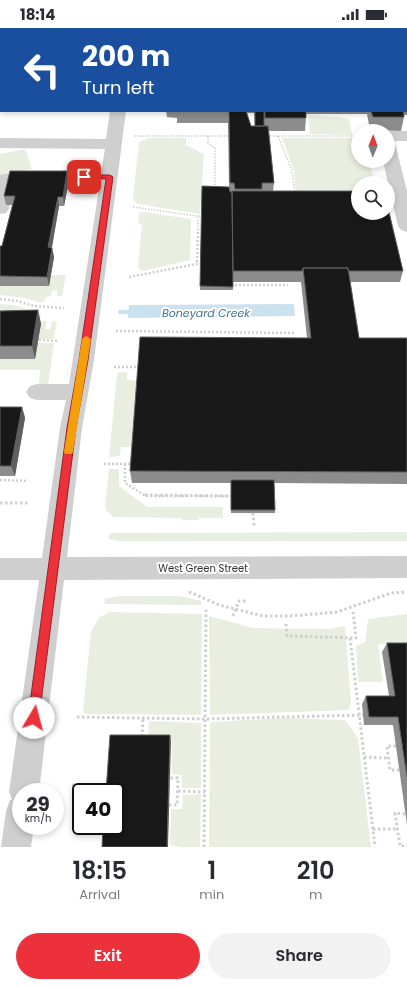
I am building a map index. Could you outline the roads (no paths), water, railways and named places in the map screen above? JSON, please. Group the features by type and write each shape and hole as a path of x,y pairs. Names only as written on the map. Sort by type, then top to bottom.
{"street":[{"path":"25,783 71,428 78,392 110,177 118,112"},
{"path":"395,136 407,136"},
{"path":"0,143 115,140"},
{"path":"393,168 407,226"},
{"path":"0,209 4,180 16,177 110,177"},
{"path":"36,392 78,392"},
{"name":"West Green Street","path":"0,569 407,567"},
{"path":"16,847 18,835"}],"water":[{"path":"294,304 295,316 128,318 129,305"}],"waterway":[{"name":"Boneyard Creek","path":"121,312 137,312"}]}
